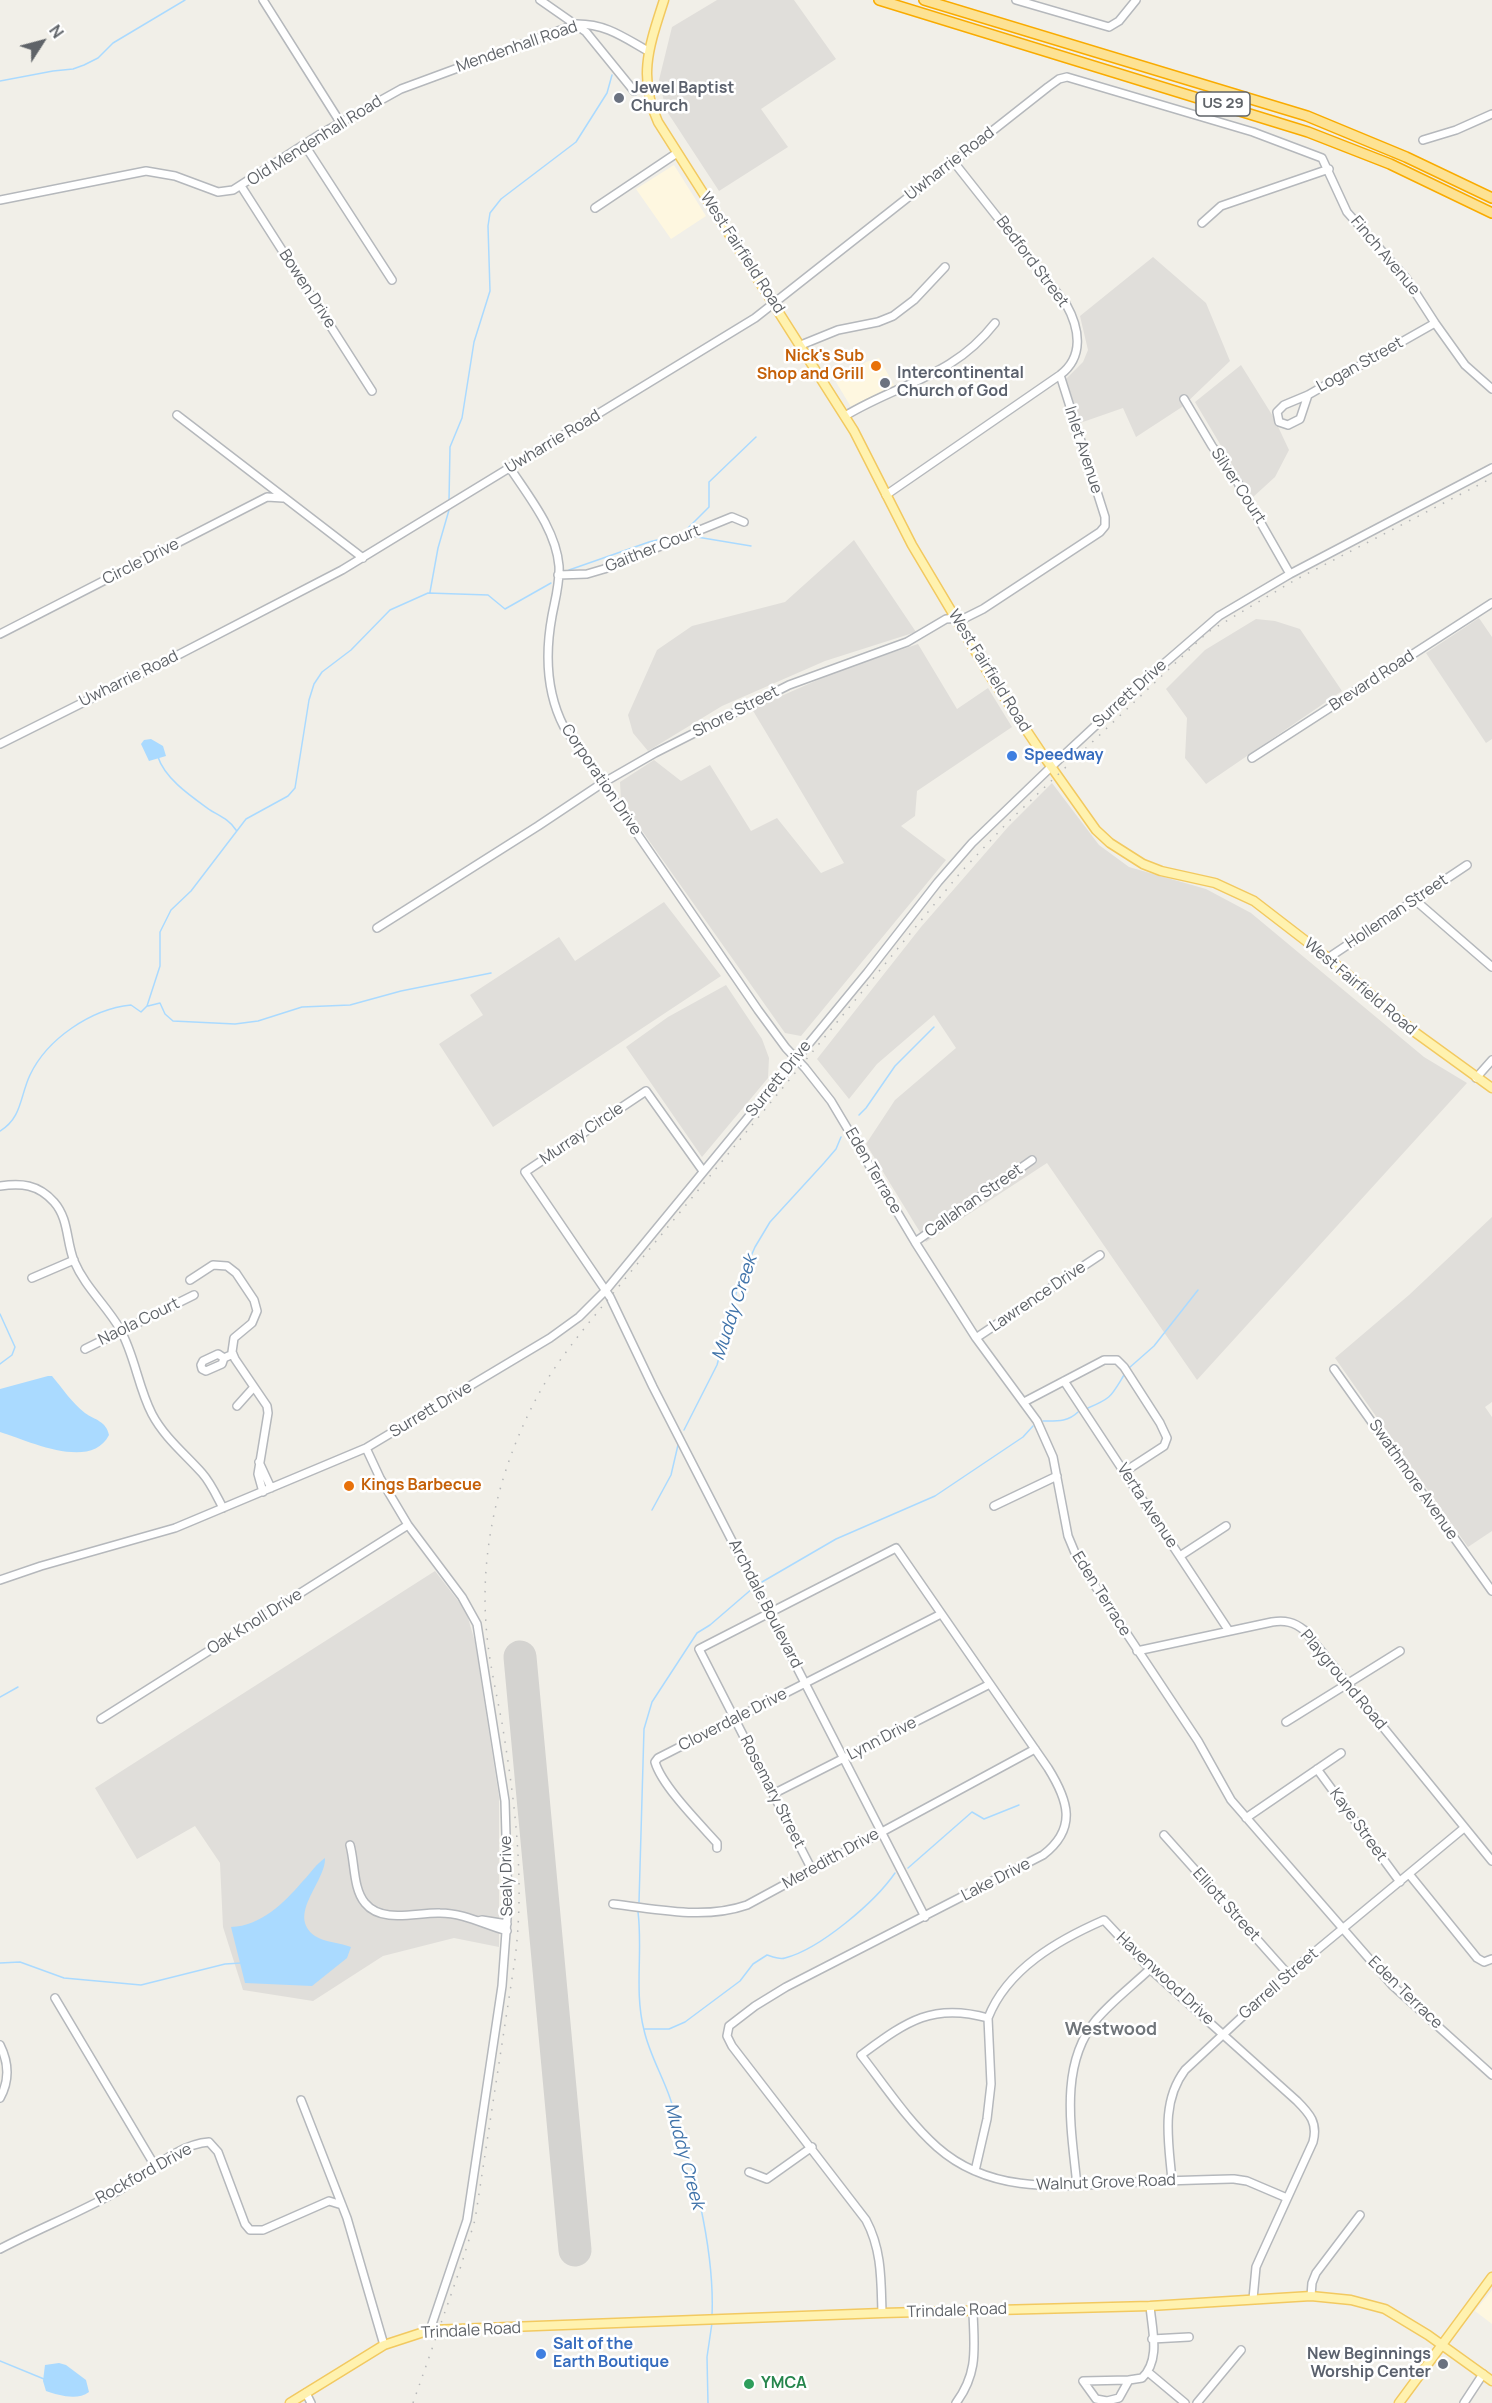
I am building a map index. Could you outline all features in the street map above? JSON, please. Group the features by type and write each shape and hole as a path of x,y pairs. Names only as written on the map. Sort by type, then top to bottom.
{"highway":[{"name":"US 29","path":"879,0 1297,128 1390,164 1492,213"},
{"name":"US 29","path":"924,0 1296,113 1406,157 1490,197"}],"main road":[{"name":"West Fairfield Road","path":"664,0 648,51 646,77 658,122 845,416 921,561 990,676 1096,830 1126,855 1161,871 1199,879 1236,892 1261,906 1328,958 1416,1033 1492,1088"},
{"path":"1399,2403 1492,2277"},
{"name":"Trindale Road","path":"290,2403 384,2345 399,2338 430,2330 882,2313 1150,2306 1311,2296 1351,2300 1385,2309 1441,2344 1492,2381"}],"street":[{"path":"263,0 340,122"},
{"path":"540,0 586,32 634,91"},
{"path":"1016,0 1109,27 1119,21 1136,0"},
{"name":"Mendenhall Road","path":"418,81 575,25 593,24 606,27 648,51"},
{"name":"Uwharrie Road","path":"0,744 178,655 363,558 775,304 953,161 1053,83 1065,77"},
{"name":"Finch Avenue","path":"1065,77 1296,146 1322,158 1347,212 1406,278 1465,365 1492,389"},
{"name":"Old Mendenhall Road","path":"0,200 146,171 175,176 218,192 233,190 340,122 418,81"},
{"path":"1423,140 1456,130 1492,114"},
{"path":"304,144 392,280"},
{"path":"595,208 677,153"},
{"name":"Bedford Street","path":"886,495 1060,375 1069,367 1076,355 1076,332 1069,310 953,161"},
{"path":"1202,223 1221,206 1329,169"},
{"name":"Bowen Drive","path":"241,186 372,391"},
{"path":"801,345 838,330 878,322 893,316 915,300 945,267"},
{"path":"845,416 952,364 982,340 995,323"},
{"name":"Logan Street","path":"1308,395 1303,414 1293,424 1283,424 1277,419 1278,409 1284,405 1308,395 1435,323"},
{"name":"Inlet Avenue","path":"1060,375 1106,524"},
{"name":"Silver Court","path":"1184,399 1212,446 1238,483 1290,574"},
{"path":"177,415 363,558"},
{"name":"Corporation Drive","path":"510,468 545,524 557,556 558,575 548,651 552,698 564,728 745,992 795,1058"},
{"name":"Surrett Drive","path":"0,1580 175,1528 366,1448 550,1338 579,1317 606,1290 972,843 1051,767 1204,628 1235,605 1492,468"},
{"name":"Circle Drive","path":"0,634 267,497 283,498"},
{"name":"Gaither Court","path":"558,575 587,574 604,570 732,517 744,522"},
{"name":"Shore Street","path":"377,928 602,784 655,753 780,689 850,661 907,642 946,620 965,618 983,609 1100,532 1106,524"},
{"name":"Brevard Road","path":"1252,758 1492,603"},
{"name":"Holleman Street","path":"1328,958 1467,865"},
{"path":"1415,900 1492,967"},
{"name":"Eden Terrace","path":"795,1058 831,1101 915,1242 976,1338 1024,1402 1046,1438 1057,1476 1072,1548 1085,1573 1198,1741 1221,1786 1246,1818 1392,1985 1492,2075"},
{"path":"1476,1078 1492,1060"},
{"name":"Murray Circle","path":"606,1290 525,1172 646,1090 703,1171"},
{"name":"Callahan Street","path":"915,1242 1032,1160"},
{"path":"0,1186 22,1183 39,1190 53,1201 66,1224 68,1243 83,1279 121,1331 153,1415 178,1448 204,1475 223,1508"},
{"name":"Lawrence Drive","path":"976,1338 1100,1255"},
{"path":"32,1278 74,1260"},
{"path":"190,1280 213,1265 227,1266 232,1268 254,1300 256,1318 234,1338 233,1354 267,1406 268,1413 258,1479 263,1492"},
{"name":"Archdale Boulevard","path":"606,1290 653,1387 925,1917"},
{"name":"Naola Court","path":"85,1349 194,1295"},
{"path":"224,1358 233,1354"},
{"path":"1024,1402 1108,1358 1117,1360 1124,1367 1160,1423 1167,1438 1164,1446 1124,1472"},
{"name":"Swathmore Avenue","path":"1334,1369 1492,1591"},
{"name":"Verta Avenue","path":"1064,1381 1229,1631"},
{"path":"237,1406 254,1387"},
{"name":"Sealy Drive","path":"366,1448 380,1478 408,1525 462,1597 477,1624 505,1801 508,1851 504,1973 470,2204 462,2236 430,2330"},
{"path":"259,1462 271,1488"},
{"path":"994,1506 1057,1476"},
{"name":"Oak Knoll Drive","path":"101,1719 408,1525"},
{"path":"1180,1556 1226,1526"},
{"name":"Lake Drive","path":"699,1649 896,1548 1035,1749 1059,1785 1065,1801 1066,1823 1059,1840 1032,1862 786,1988 754,2006 729,2026 727,2036 732,2046 812,2147 866,2220 874,2235 879,2253 882,2313"},
{"name":"Cloverdale Drive","path":"717,1848 717,1843 675,1794 658,1769 656,1762 658,1758 941,1614"},
{"name":"Playground Road","path":"1137,1651 1272,1622 1293,1623 1304,1630 1492,1862"},
{"name":"Rosemary Street","path":"699,1649 812,1870"},
{"path":"1286,1722 1400,1651"},
{"name":"Lynn Drive","path":"773,1794 990,1684"},
{"name":"Meredith Drive","path":"613,1904 704,1914 726,1912 747,1905 1035,1749"},
{"path":"1246,1818 1341,1753"},
{"name":"Kaye Street","path":"1317,1769 1400,1882"},
{"name":"Garrell Street","path":"1172,2181 1168,2119 1172,2093 1185,2070 1222,2033 1288,1974 1464,1828"},
{"name":"Elliott Street","path":"1164,1835 1288,1974"},
{"path":"350,1845 358,1891 369,1908 387,1915 442,1912 507,1928"},
{"path":"1409,1874 1477,1958 1484,1962 1492,1959"},
{"name":"Havenwood Drive","path":"988,2018 999,1995 1018,1972 1084,1928 1104,1920 1150,1969 1310,2113 1315,2125 1313,2142 1256,2267 1253,2299"},
{"path":"1077,2186 1070,2083 1078,2050 1096,2020 1150,1969"},
{"path":"55,1998 155,2166"},
{"name":"Walnut Grove Road","path":"988,2018 943,2012 921,2016 861,2055 922,2132 952,2159 998,2180 1024,2186 1242,2180 1287,2198"},
{"path":"975,2171 984,2137 991,2084 988,2018"},
{"path":"0,2045 8,2071 7,2082 0,2098"},
{"path":"302,2100 342,2205 384,2345"},
{"name":"Rockford Drive","path":"0,2249 112,2194 155,2166 191,2147 209,2142 218,2152 244,2224 253,2231 263,2230 329,2201 342,2205"},
{"path":"749,2172 767,2179 812,2147"},
{"path":"1311,2296 1316,2273 1360,2215"},
{"path":"1129,2380 1119,2398 1100,2401 1083,2381 1129,2380 1142,2378 1148,2372 1154,2355 1150,2306"},
{"path":"956,2403 966,2389 973,2372 973,2311"},
{"path":"1152,2339 1189,2337"},
{"path":"1197,2403 1241,2350"},
{"path":"1148,2372 1185,2403"},
{"path":"1464,2403 1483,2374"},
{"path":"306,2393 311,2403"}],"shaded area":[{"path":"717,0 794,0 836,59 761,109 788,147 719,191 666,110 659,80 672,27"},
{"path":"674,165 706,216 671,239 636,189"},
{"path":"1153,257 1206,303 1230,361 1182,407 1136,437 1123,408 1080,423 1066,379 1083,362 1088,350 1080,316"},
{"path":"879,358 895,387 851,407 836,382 866,362"},
{"path":"1241,365 1274,418 1289,450 1275,477 1252,498 1195,402"},
{"path":"854,540 916,632 825,661 722,706 648,751 633,733 628,715 657,650 692,626 785,602"},
{"path":"1479,618 1492,637 1492,739 1486,743 1426,653"},
{"path":"1256,619 1275,621 1300,629 1342,691 1206,784 1185,758 1187,718 1166,689 1205,650"},
{"path":"918,644 957,709 988,688 1012,727 917,791 915,816 901,826 946,860 801,1036 785,1033 621,801 620,782 654,760 681,781 710,765 751,831 777,818 821,873 844,863 752,709 840,670"},
{"path":"1052,783 1099,845 1129,867 1206,889 1251,913 1424,1057 1467,1083 1197,1380 1047,1163 926,1242 866,1144 895,1100 956,1048 934,1015 877,1064 849,1099 817,1059 921,927 1008,827"},
{"path":"664,902 721,976 493,1127 439,1044 483,1015 470,995 559,937 575,961"},
{"path":"726,985 762,1039 769,1058 768,1078 702,1157 626,1047 668,1017"},
{"path":"1492,1217 1492,1402 1485,1407 1492,1417 1492,1531 1468,1547 1335,1358 1409,1295"},
{"path":"435,1571 466,1611 475,1642 499,1797 499,1947 454,1938 383,1956 313,2001 243,1990 223,1927 220,1863 195,1826 137,1859 95,1788"},
{"path":"1492,2290 1492,2324 1475,2311"}],"water":[{"path":"151,739 163,746 166,756 149,761 141,744 144,740"},
{"path":"52,1376 80,1409 100,1421 108,1430 109,1435 100,1446 88,1451 59,1450 0,1432 0,1389"},
{"path":"325,1858 324,1867 304,1918 307,1928 315,1936 351,1947 347,1958 312,1986 245,1983 231,1927 242,1926 271,1912 288,1898"},
{"path":"59,2363 66,2365 86,2380 89,2392 73,2397 46,2391 43,2381 45,2365"}],"waterway":[{"path":"0,81 73,69 84,65 98,58 113,43 185,0"},
{"path":"449,501 450,447 462,418 474,342 490,291 488,226 490,213 501,199 576,142 607,93 612,75"},
{"path":"682,534 709,507 709,482 756,437"},
{"path":"430,592 438,548 449,510"},
{"path":"569,570 649,542 681,534"},
{"path":"697,537 751,546"},
{"path":"0,1131 13,1120 30,1075 47,1049 59,1038 86,1019 101,1013 131,1005 141,1012 147,1006 160,966 160,932 171,910 191,891 246,819 288,796 295,788 309,700 314,684 322,672 351,650 390,610 428,593 488,595 505,609 551,583"},
{"path":"158,757 167,773 180,787 228,821 236,830"},
{"path":"148,1006 160,1003 165,1014 173,1021 235,1024 258,1021 302,1007 350,1005 401,991 491,973"},
{"name":"Muddy Creek","path":"859,1115 895,1066 934,1027"},
{"name":"Muddy Creek","path":"684,1430 717,1365 738,1286 755,1247 770,1222 836,1149 841,1137"},
{"path":"1129,1368 1154,1346 1198,1290"},
{"path":"0,1314 15,1347 12,1355 0,1364"},
{"path":"1088,1408 1110,1396 1124,1375"},
{"path":"1043,1421 1066,1419 1078,1412"},
{"path":"762,1582 836,1539 935,1496 1023,1437 1033,1426"},
{"name":"Muddy Creek","path":"652,1510 671,1475 678,1445"},
{"name":"Muddy Creek","path":"639,1902 644,1729 652,1702 697,1633 710,1625 753,1588"},
{"path":"0,1697 18,1687"},
{"path":"908,1868 972,1812 984,1819 1019,1805"},
{"path":"645,2029 669,2029 685,2022 740,1981 753,1964 767,1955 783,1959 814,1945 861,1910 895,1873"},
{"name":"Muddy Creek","path":"638,1912 641,2015 646,2039 670,2098 694,2177 710,2262 712,2316"},
{"path":"0,1963 20,1962 64,1978 141,1985 225,1964 241,1963"},
{"name":"Muddy Creek","path":"708,2403 707,2357 712,2323"},
{"path":"0,2361 44,2379"}],"runway":[{"path":"520,1657 575,2250"}],"railway":[{"path":"413,2403 475,2220 515,1959 519,1900 517,1841 507,1753 488,1649 485,1594 491,1532 505,1473 528,1415 542,1388 601,1308 961,872 1007,823 1208,632 1295,580 1492,478"}],"place":[{"name":"Jewel Baptist Church","path":"619,98"},
{"name":"Nick's Sub Shop and Grill","path":"876,366"},
{"name":"Intercontinental Church of God","path":"885,383"},
{"name":"Speedway","path":"1012,756"},
{"name":"Kings Barbecue","path":"349,1486"},
{"name":"Salt of the Earth Boutique","path":"541,2354"},
{"name":"New Beginnings Worship Center","path":"1443,2364"},
{"name":"YMCA","path":"749,2384"}],"district":[{"name":"Westwood","path":"1111,2030"}]}
